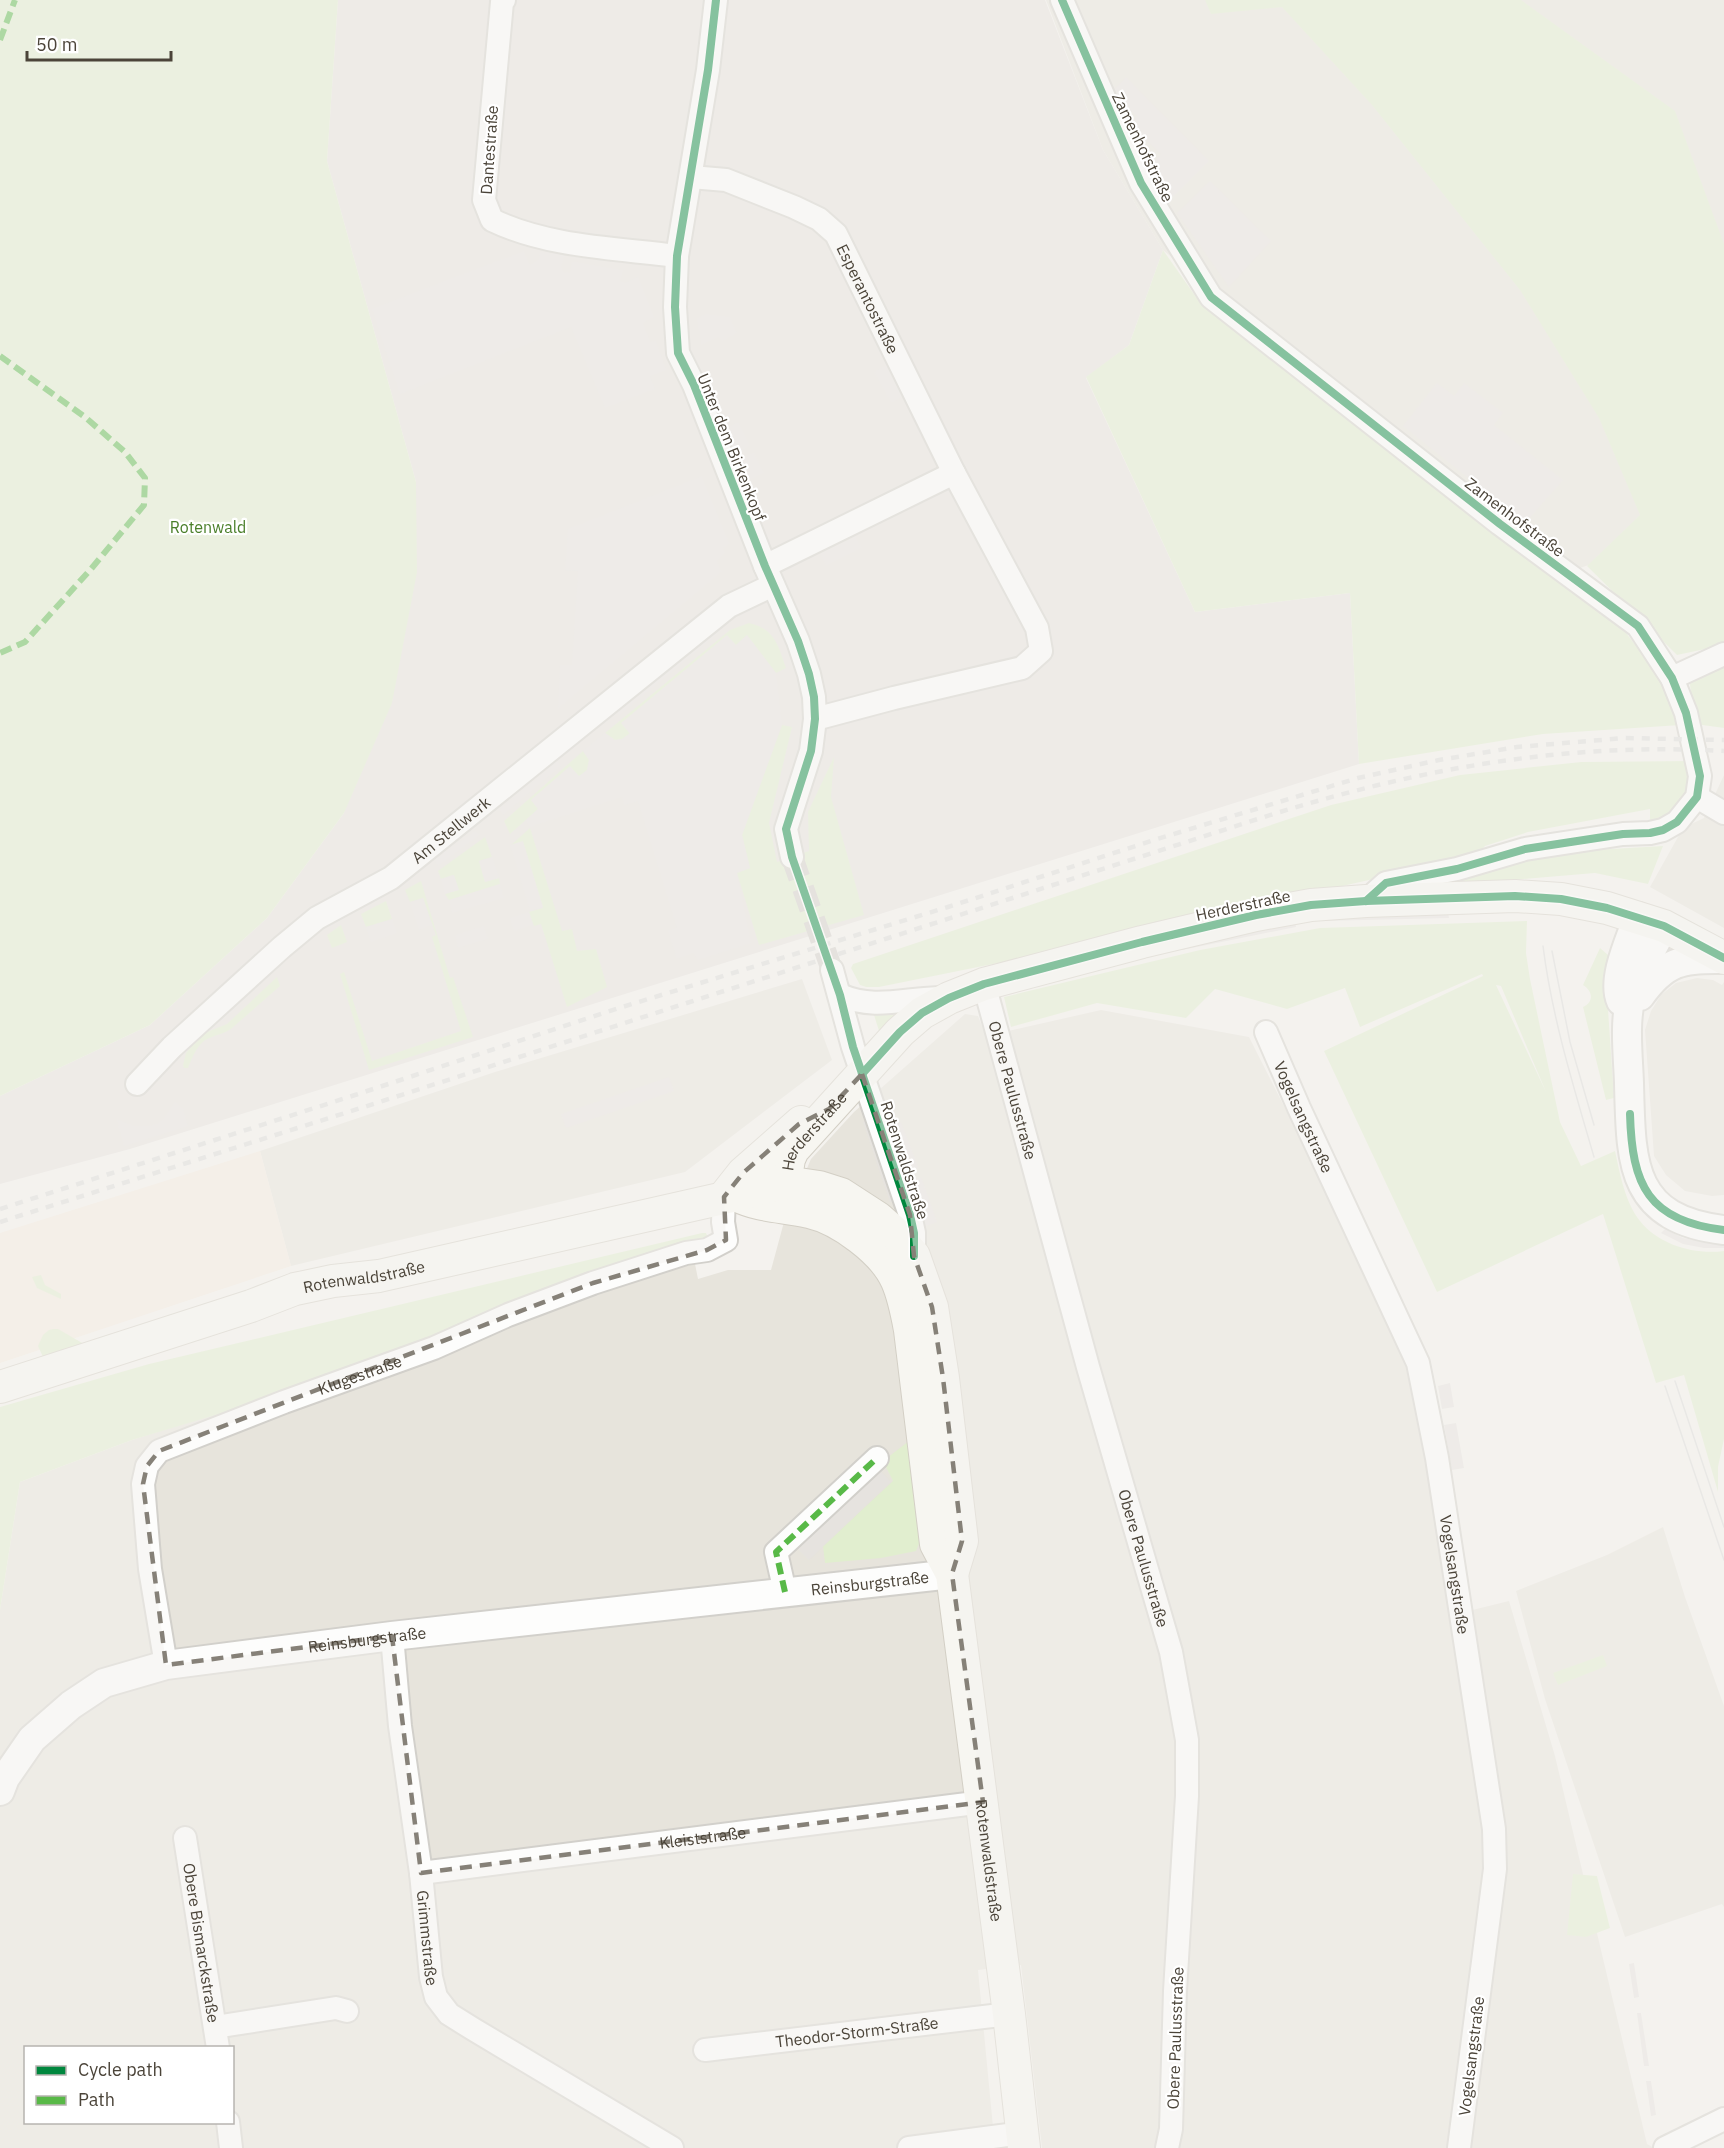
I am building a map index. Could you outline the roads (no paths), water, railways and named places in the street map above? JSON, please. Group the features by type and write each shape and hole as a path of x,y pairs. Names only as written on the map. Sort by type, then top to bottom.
{"main road":[{"name":"Herderstraße","path":"784,1180 793,1150 829,1109 900,1032 922,1013 948,998 984,984 1142,942 1256,915 1311,905 1515,896 1584,903 1651,921 1724,958"},
{"path":"730,1196 743,1173 799,1124 813,1114 829,1109"},
{"path":"784,1180 811,1212"},
{"name":"Rotenwaldstraße","path":"0,1387 220,1316 295,1289 333,1281 379,1276 730,1196 784,1180 841,1194 861,1206 895,1233 914,1256 932,1307 929,1381"},
{"name":"Rotenwaldstraße","path":"730,1196 752,1203 811,1212 830,1220 871,1248 896,1280 910,1330 929,1381 962,1541 952,1574 1023,2140"}],"street":[{"name":"Dantestraße","path":"504,0 484,200 492,220 514,230 551,239 676,256"},
{"name":"Unter dem Birkenkopf","path":"716,0 713,36 691,177 676,256 675,307 678,353 798,641 809,674 814,697 815,719 811,751 786,829 792,857"},
{"name":"Zamenhofstraße","path":"1062,0 1141,183 1211,297 1492,517 1638,626 1672,678 1686,713 1700,776 1697,797"},
{"name":"Esperantostraße","path":"691,177 726,180 819,219 836,234 954,473 1037,628 1041,651 1022,668 815,719"},
{"path":"769,576 954,473"},
{"name":"Am Stellwerk","path":"137,1084 172,1047 317,918 391,878 769,576"},
{"path":"1672,678 1724,654"},
{"path":"1366,901 1386,883 1457,869 1525,849 1663,830 1677,822 1697,797 1724,813"},
{"path":"1651,921 1620,973 1618,995 1628,1016 1631,1142 1639,1178 1649,1197 1679,1220 1700,1227 1724,1230"},
{"path":"1628,1016 1641,995 1665,968 1679,962 1724,958"},
{"path":"832,970 862,1074"},
{"name":"Obere Paulusstraße","path":"984,984 1088,1367 1171,1652 1187,1740 1187,1796 1176,1991 1172,2129 1167,2148"},
{"path":"840,995 853,1001 882,1004 923,997 948,998"},
{"name":"Vogelsangstraße","path":"1266,1032 1418,1363 1437,1458 1494,1829 1495,1851 1495,1869 1459,2148"},
{"name":"Rotenwaldstraße","path":"862,1074 910,1215 915,1233 914,1256"},
{"name":"Klugestraße","path":"166,1665 150,1569 143,1484 147,1466 159,1451 284,1402 434,1348 508,1315 593,1283 686,1253 707,1250 726,1240 723,1222 730,1196"},
{"path":"785,1592 776,1552 877,1458"},
{"name":"Reinsburgstraße","path":"2,1782 32,1739 71,1705 104,1683 166,1665 392,1636 952,1574"},
{"name":"Grimmstraße","path":"392,1636 400,1726 420,1872 431,1977 436,1997 449,2014 672,2148"},
{"name":"Kleiststraße","path":"420,1872 982,1802"},
{"name":"Obere Bismarckstraße","path":"185,1838 217,2037"},
{"path":"217,2037 336,2008 347,2011"},
{"name":"Theodor-Storm-Straße","path":"705,2050 1009,2014"},
{"path":"1665,2148 1724,2120"},
{"path":"228,2124 231,2148"},
{"path":"909,2148 1023,2140"}],"tunnel":[{"path":"792,857 832,970"}],"tram line":[{"path":"1543,946 1558,1026 1594,1157"},
{"path":"1552,951 1570,1042 1594,1125"},
{"path":"1675,1381 1724,1527"},
{"path":"1665,1386 1724,1560"}],"railway":[{"path":"0,1209 619,1008 1358,778 1439,760 1517,747 1625,738 1724,740"},
{"path":"0,1222 1321,800 1434,773 1549,755 1665,749 1724,751"}],"park label":[{"name":"Rotenwald","path":"208,527"}]}
